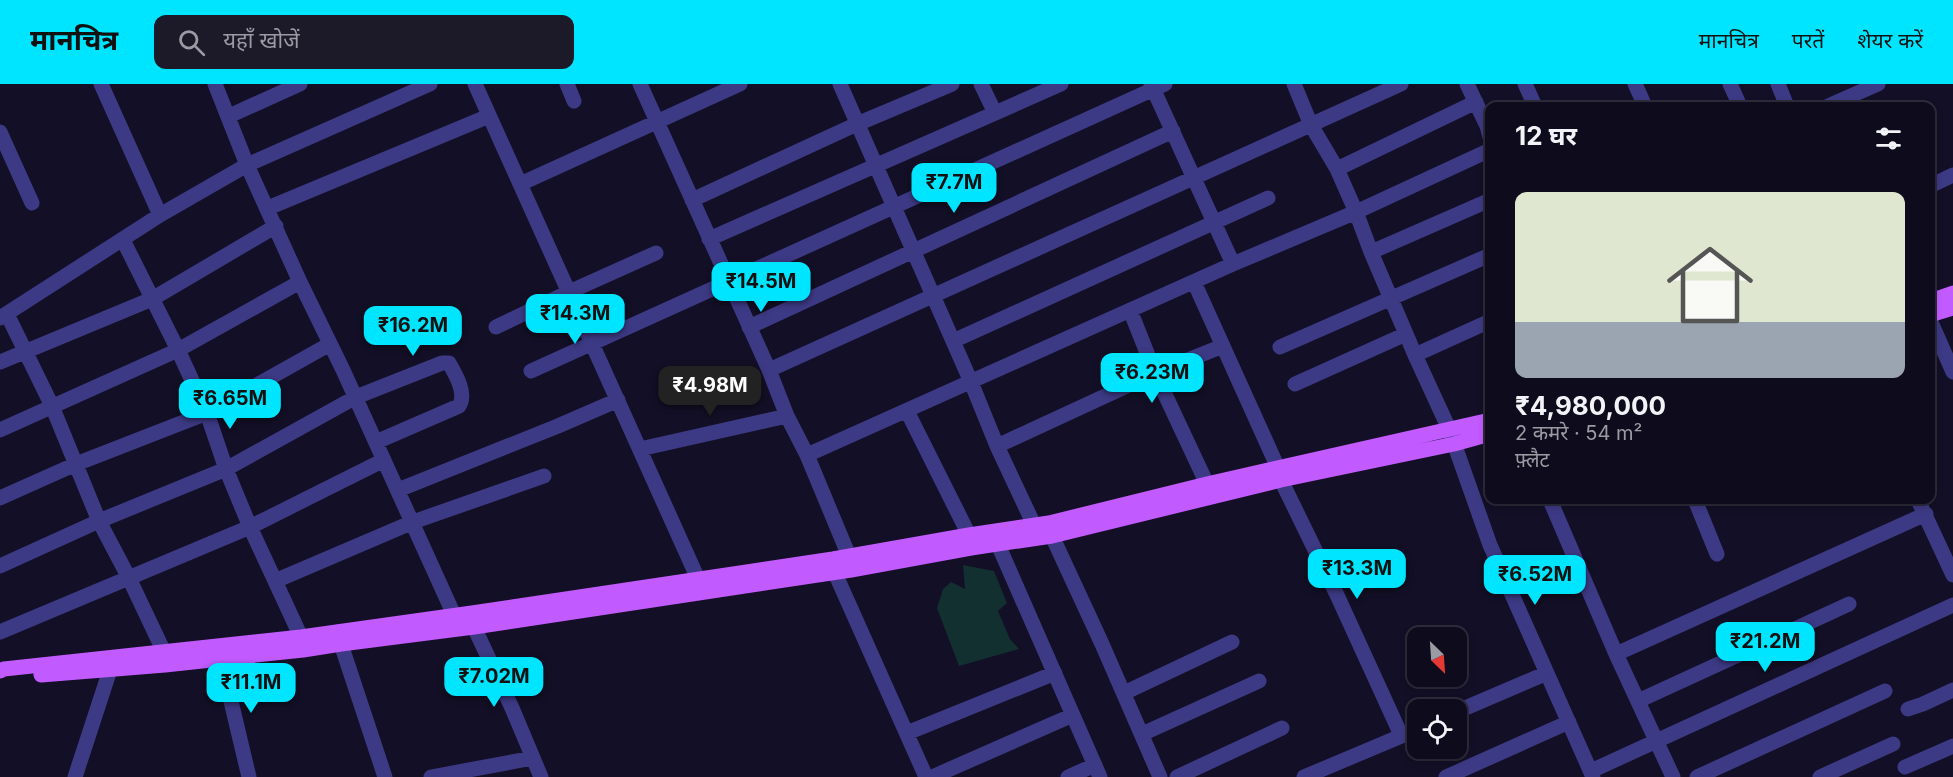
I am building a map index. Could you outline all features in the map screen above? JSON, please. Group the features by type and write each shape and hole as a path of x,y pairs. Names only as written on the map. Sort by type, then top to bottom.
{"main road":[{"path":"1935,299 1953,293"},
{"path":"1935,313 1953,308"},
{"path":"1451,436 1485,422"},
{"path":"0,671 301,637 339,637 474,627 969,535 1052,536 1279,474 1451,436 1485,434"},
{"path":"0,676 4,679 110,670 303,650 339,637 454,615 835,573 995,537 1035,525 1207,484 1279,474"}],"street":[{"path":"101,84 160,215"},
{"path":"215,84 300,282 356,397 454,615"},
{"path":"229,116 300,84"},
{"path":"164,652 99,521 52,406 26,351 3,316 160,215 248,165 430,84"},
{"path":"475,84 702,586"},
{"path":"567,84 574,101"},
{"path":"640,84 769,370 787,416 807,455 849,556"},
{"path":"520,184 740,84"},
{"path":"840,84 997,446 1035,525"},
{"path":"692,200 857,124 952,84"},
{"path":"981,84 994,113"},
{"path":"710,239 1061,84"},
{"path":"1294,84 1311,125 1337,169 1356,212 1371,252 1451,436 1490,545 1592,774 1656,741 1953,605"},
{"path":"769,370 1401,84"},
{"path":"1467,84 1485,122"},
{"path":"1525,84 1533,102"},
{"path":"1635,84 1644,102"},
{"path":"1730,84 1738,102"},
{"path":"1778,84 1785,102"},
{"path":"1837,102 1878,84"},
{"path":"531,370 1157,86 1173,131 1233,264"},
{"path":"1337,169 1476,102"},
{"path":"268,208 489,116"},
{"path":"749,327 1173,131"},
{"path":"0,132 32,203"},
{"path":"807,455 1233,264 1356,212 1485,152"},
{"path":"1935,184 1953,176"},
{"path":"953,341 1268,198"},
{"path":"1371,252 1485,202"},
{"path":"0,362 152,299 276,226"},
{"path":"123,240 207,413 226,469 301,637"},
{"path":"496,327 656,253"},
{"path":"1280,347 1485,257"},
{"path":"0,430 178,351 300,282"},
{"path":"1194,282 1279,474 1401,735"},
{"path":"1130,310 1155,373 1207,484"},
{"path":"1415,355 1485,323"},
{"path":"1935,331 1953,372"},
{"path":"1295,384 1406,334"},
{"path":"0,498 76,464 207,413 330,344"},
{"path":"997,446 1155,373 1223,346"},
{"path":"0,566 99,521 226,469 356,397 442,363 449,363 456,375 462,399 459,406 376,442"},
{"path":"398,490 618,400"},
{"path":"907,411 969,535"},
{"path":"640,449 787,416"},
{"path":"0,632 250,526 384,460"},
{"path":"275,581 413,523 544,476"},
{"path":"1552,504 1616,654 1673,777"},
{"path":"1697,504 1717,554"},
{"path":"1920,504 1953,574"},
{"path":"1616,654 1926,514"},
{"path":"1052,536 1161,777"},
{"path":"995,537 1098,771 1068,777"},
{"path":"835,573 927,777"},
{"path":"1638,701 1849,604"},
{"path":"474,627 541,777"},
{"path":"339,637 385,777"},
{"path":"1124,693 1232,642"},
{"path":"221,659 249,777"},
{"path":"75,777 110,670"},
{"path":"907,733 1054,673"},
{"path":"1467,707 1547,673"},
{"path":"1142,734 1259,681"},
{"path":"1908,709 1953,690"},
{"path":"1697,777 1885,691"},
{"path":"932,777 1073,715"},
{"path":"1446,777 1569,722"},
{"path":"1177,777 1282,728"},
{"path":"1304,777 1407,733"},
{"path":"1820,777 1893,744"},
{"path":"1905,767 1953,746"},
{"path":"431,777 533,759"}],"green space":[{"path":"963,565 994,571 1007,603 998,611 1010,639 1019,649 959,666 937,608 943,589 951,582 965,589"}]}
